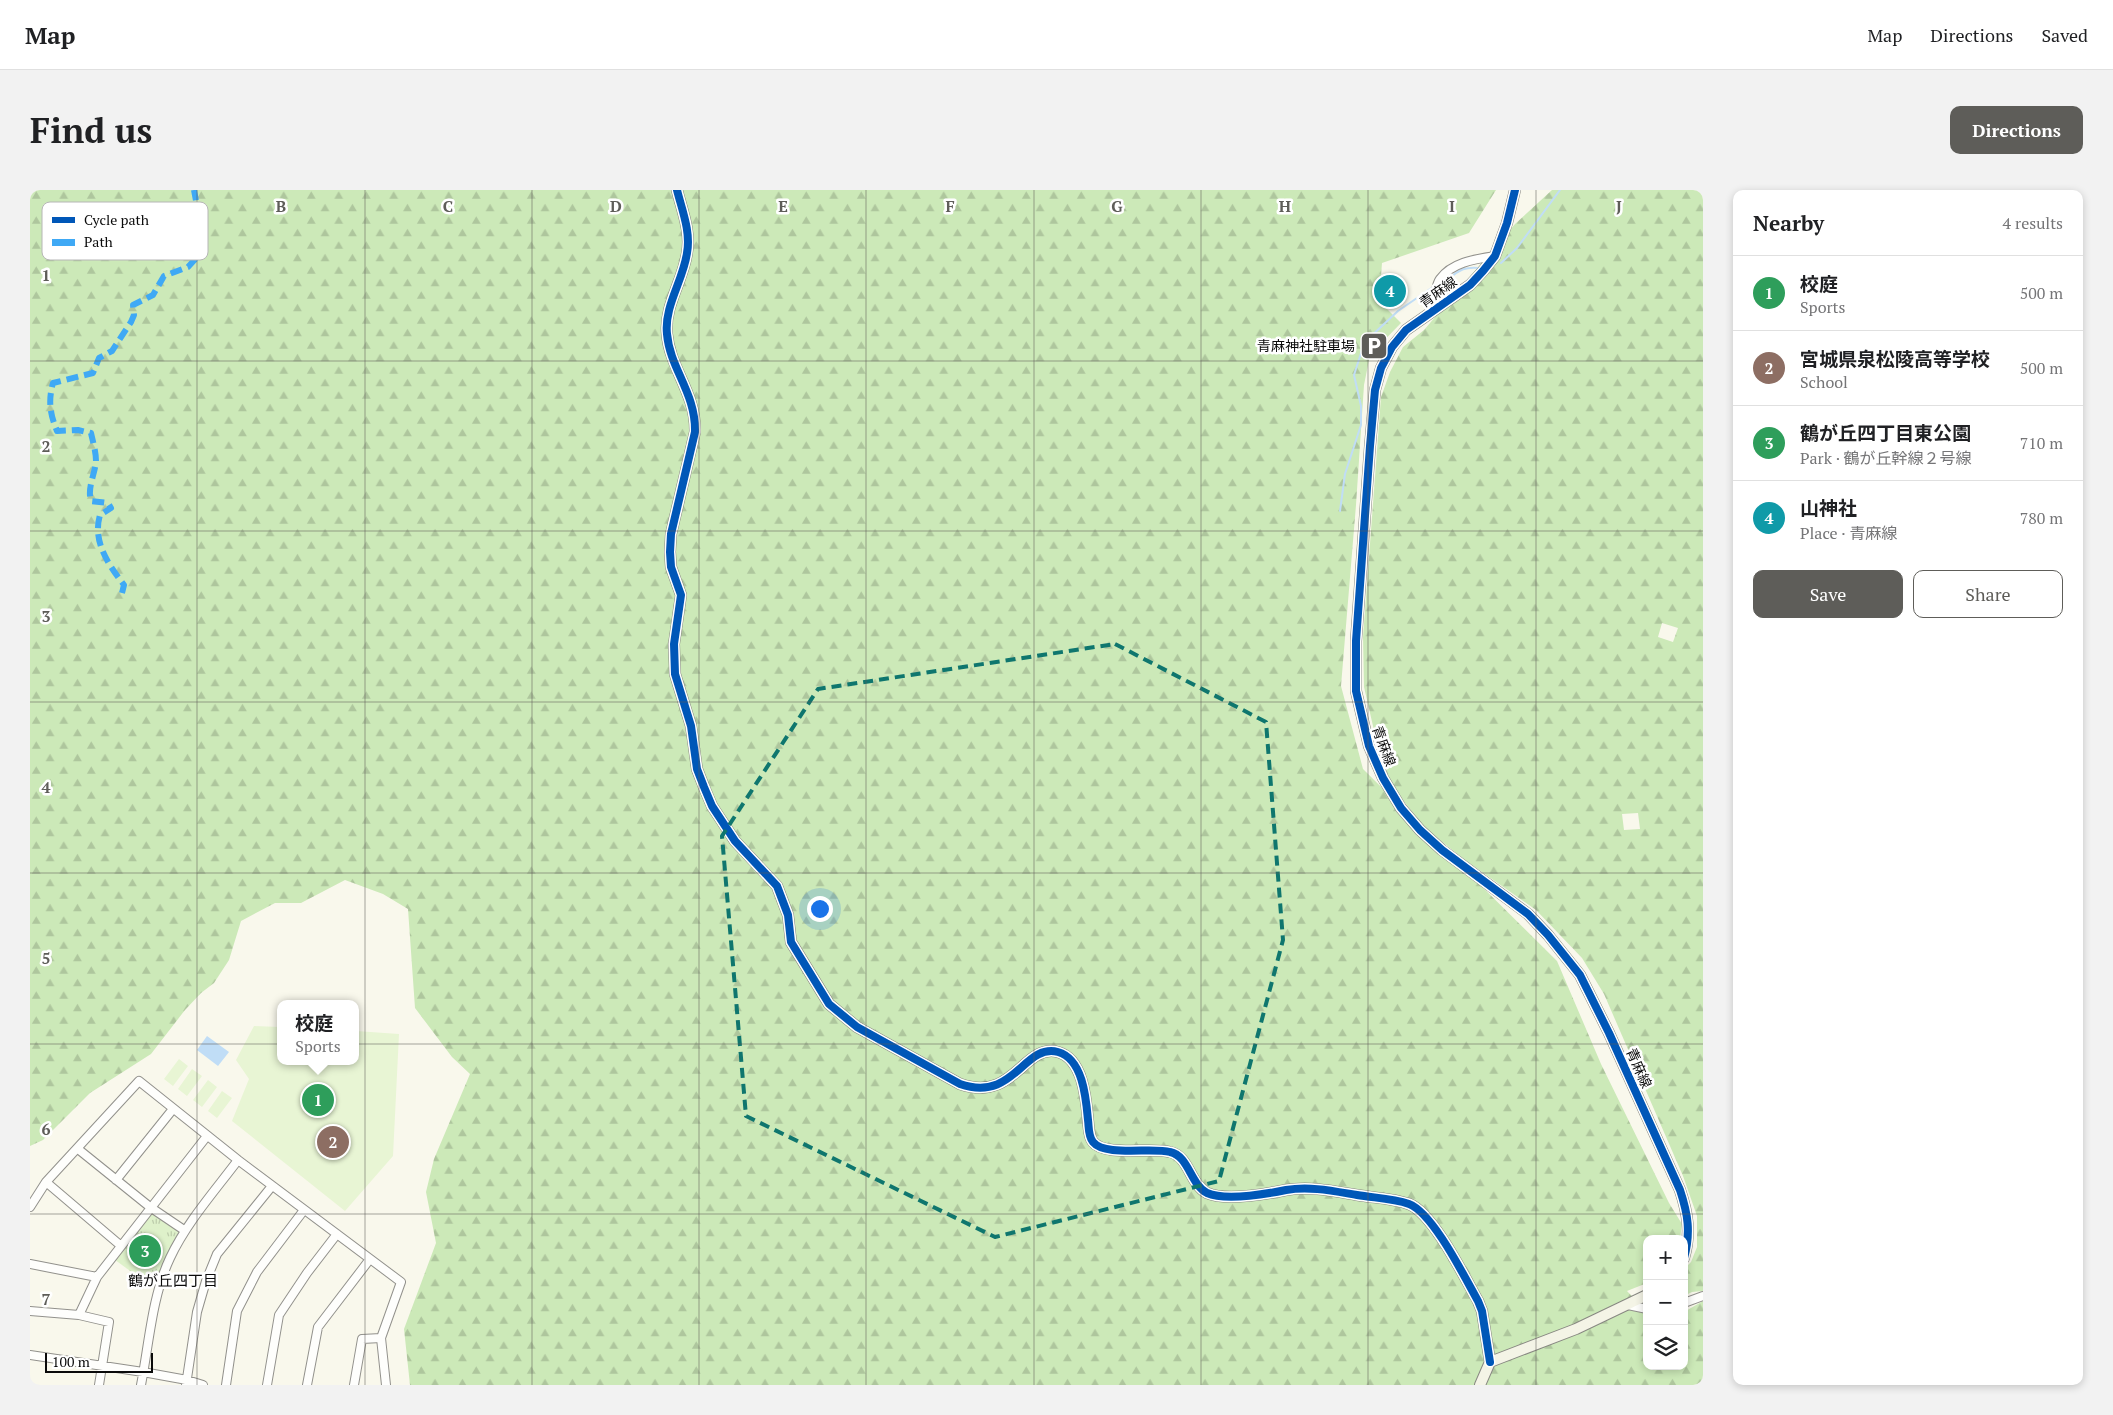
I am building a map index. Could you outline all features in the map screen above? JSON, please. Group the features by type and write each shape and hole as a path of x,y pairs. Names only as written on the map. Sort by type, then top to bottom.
{"street":[{"path":"677,190 686,226 688,252 685,267 669,310 666,334 674,361 693,406 695,432 671,534 671,567 681,595 674,644 675,674 691,726 697,769 712,806 735,841 777,886 788,915 791,942 829,1004 857,1027 970,1088 982,1089 997,1085 1015,1075 1037,1055 1054,1051 1063,1054 1076,1068 1082,1084 1089,1134 1093,1143 1102,1148 1118,1150 1173,1152 1182,1158 1198,1186 1208,1194 1242,1196 1300,1188 1319,1189 1411,1204 1428,1218 1478,1301 1482,1311 1490,1362 1480,1385"},
{"name":"青麻線","path":"1516,190 1495,256 1470,285 1406,330 1392,347 1381,368 1375,390 1356,641 1356,691 1369,746 1383,778 1401,808 1420,830 1442,850 1528,914 1580,974 1605,1024 1680,1190 1687,1210 1690,1227 1688,1237"},
{"path":"1433,310 1440,279 1451,269 1465,262 1495,256"},
{"path":"30,1207 46,1182 138,1081 238,1160 400,1282 381,1338 386,1385"},
{"path":"116,1180 173,1109"},
{"path":"79,1315 96,1277 207,1136"},
{"path":"78,1149 150,1207 184,1230"},
{"path":"141,1385 153,1312 169,1260 184,1230 238,1160"},
{"path":"46,1182 120,1245"},
{"path":"186,1382 197,1312 206,1281 217,1254 272,1186"},
{"path":"226,1385 237,1311 257,1272 304,1210"},
{"path":"266,1385 279,1315 307,1273 337,1234"},
{"path":"307,1385 318,1327 370,1260"},
{"path":"30,1264 96,1277"},
{"path":"1688,1302 1703,1296"},
{"path":"1490,1362 1576,1329 1643,1297"},
{"path":"1628,1305 1643,1308"},
{"path":"30,1311 79,1315 109,1322 99,1385"},
{"path":"354,1385 362,1339 381,1338"},
{"path":"30,1355 143,1372 203,1385"}],"highlighted area":[{"path":"1115,644 1266,722 1283,940 1219,1181 995,1237 746,1116 722,836 818,689"}],"green space":[{"path":"30,190 1496,190 1469,233 1382,263 1379,301 1401,323 1370,355 1364,385 1341,686 1363,769 1557,961 1601,1064 1669,1203 1682,1224 1681,1235 1643,1235 1643,1285 1627,1291 1643,1308 1643,1370 1688,1370 1688,1310 1703,1301 1703,1385 410,1385 404,1329 436,1243 426,1192 434,1159 470,1074 452,1057 415,1008 408,909 383,894 345,880 301,903 275,903 241,921 229,960 214,983 201,993 185,1010 151,1054 90,1093 43,1140 30,1146"},
{"path":"1552,190 1703,190 1703,1291 1688,1294 1688,1265 1697,1247 1697,1216 1683,1176 1604,994 1582,958 1536,910 1465,860 1426,829 1393,788 1379,752 1364,687 1363,637 1381,397 1390,372 1403,347 1424,330 1515,224","holes":["1662,623 1678,628 1673,642 1658,637","1638,813 1640,829 1624,830 1622,814"]},
{"path":"254,1026 277,1027 277,1065 359,1065 359,1031 399,1034 393,1156 345,1211 232,1121 249,1079 236,1060"},
{"path":"179,1059 188,1066 173,1086 164,1079"},
{"path":"192,1069 202,1076 187,1096 178,1089"},
{"path":"208,1080 217,1087 202,1107 193,1100"},
{"path":"222,1091 232,1098 217,1118 208,1111"},
{"path":"150,1207 184,1230 162,1282 133,1273 111,1257"}],"water":[{"path":"207,1036 229,1052 218,1066 197,1050"}],"waterway":[{"path":"1501,263 1517,248 1560,190"},
{"path":"1441,283 1466,268 1479,268"},
{"path":"1340,511 1345,474 1361,425 1361,406 1354,375 1363,347 1368,339 1398,311 1433,287"}],"marked path":[{"path":"194,190 196,202"},
{"path":"122,593 124,585 103,553 98,535 100,515 111,508 108,503 91,501 90,496 96,461 91,433 78,430 57,431 50,407 51,390 53,383 93,373 99,358 112,351 131,322 134,315 133,305 153,295 164,276 188,267 194,260"}],"cycle path":[{"path":"677,190 685,221 688,245 682,274 668,313 667,334 673,359 691,405 695,432 671,534 671,567 681,595 674,644 675,674 691,726 697,769 712,806 735,841 777,886 788,915 791,942 829,1004 857,1027 960,1084 979,1088 994,1086 1006,1080 1036,1056 1046,1052 1058,1052 1073,1062 1082,1080 1089,1134 1093,1142 1099,1147 1108,1149 1170,1152 1186,1164 1201,1189 1207,1193 1235,1197 1295,1189 1313,1189 1390,1199 1409,1204 1428,1220 1448,1247 1478,1301 1482,1311 1490,1362"},
{"path":"1515,190 1507,223 1495,256 1470,285 1406,330 1392,347 1381,368 1375,390 1370,446 1356,641 1356,691 1369,746 1383,778 1401,808 1420,830 1442,850 1528,914 1548,935 1580,975 1609,1033 1680,1190 1688,1224 1688,1235"}],"place":[{"name":"山神社","path":"1390,291"},
{"name":"青麻神社駐車場","path":"1374,346"},
{"name":"校庭","path":"318,1100"},
{"name":"宮城県泉松陵高等学校","path":"333,1142"},
{"name":"鶴が丘四丁目東公園","path":"145,1251"}],"district":[{"name":"鶴が丘四丁目","path":"173,1281"}]}
